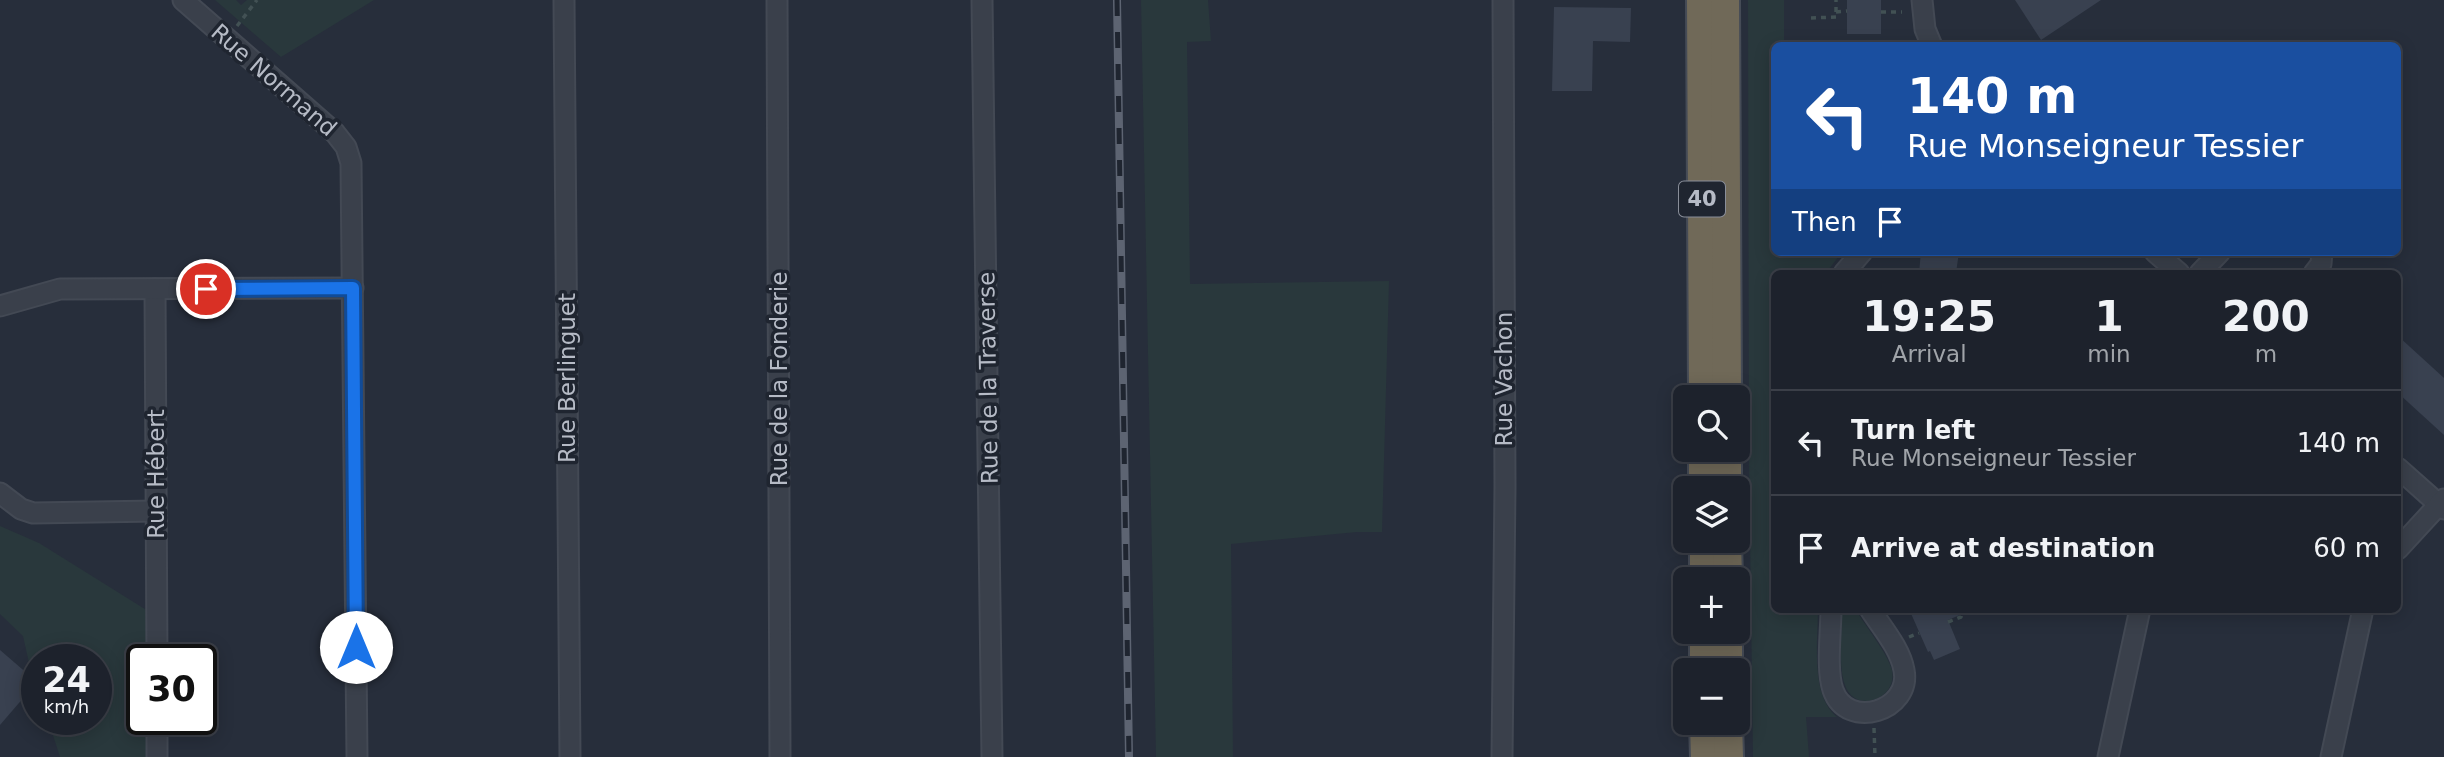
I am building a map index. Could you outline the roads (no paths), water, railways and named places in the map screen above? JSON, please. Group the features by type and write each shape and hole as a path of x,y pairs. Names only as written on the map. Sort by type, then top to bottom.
{"highway":[{"name":"40","path":"1701,0 1703,385"},
{"name":"40","path":"1725,0 1727,385"},
{"path":"1704,735 1704,757"},
{"path":"1728,735 1729,757"}],"street":[{"name":"Rue Normand","path":"183,0 314,113 346,147 352,163 357,757"},
{"name":"Rue Berlinguet","path":"564,0 570,757"},
{"name":"Rue de la Fonderie","path":"777,0 780,757"},
{"name":"Rue de la Traverse","path":"982,0 992,757"},
{"name":"Rue Vachon","path":"1502,757 1505,487 1503,0"},
{"path":"1922,0 1925,29 1930,42"},
{"path":"1847,270 1859,256"},
{"path":"2160,256 2176,270"},
{"path":"2203,270 2216,256"},
{"path":"0,306 60,289 353,288"},
{"name":"Rue Hébert","path":"155,289 157,644"},
{"path":"2401,470 2442,504 2401,546"},
{"path":"0,493 21,509 33,513 156,511"},
{"path":"1831,613 1830,670 1833,692 1848,709 1865,713 1883,709 1893,703 1905,681 1899,655 1873,613"},
{"path":"2108,757 2139,613"},
{"path":"2330,757 2362,613"},
{"path":"157,735 158,757"}],"railway":[{"path":"1117,0 1129,757"}]}
